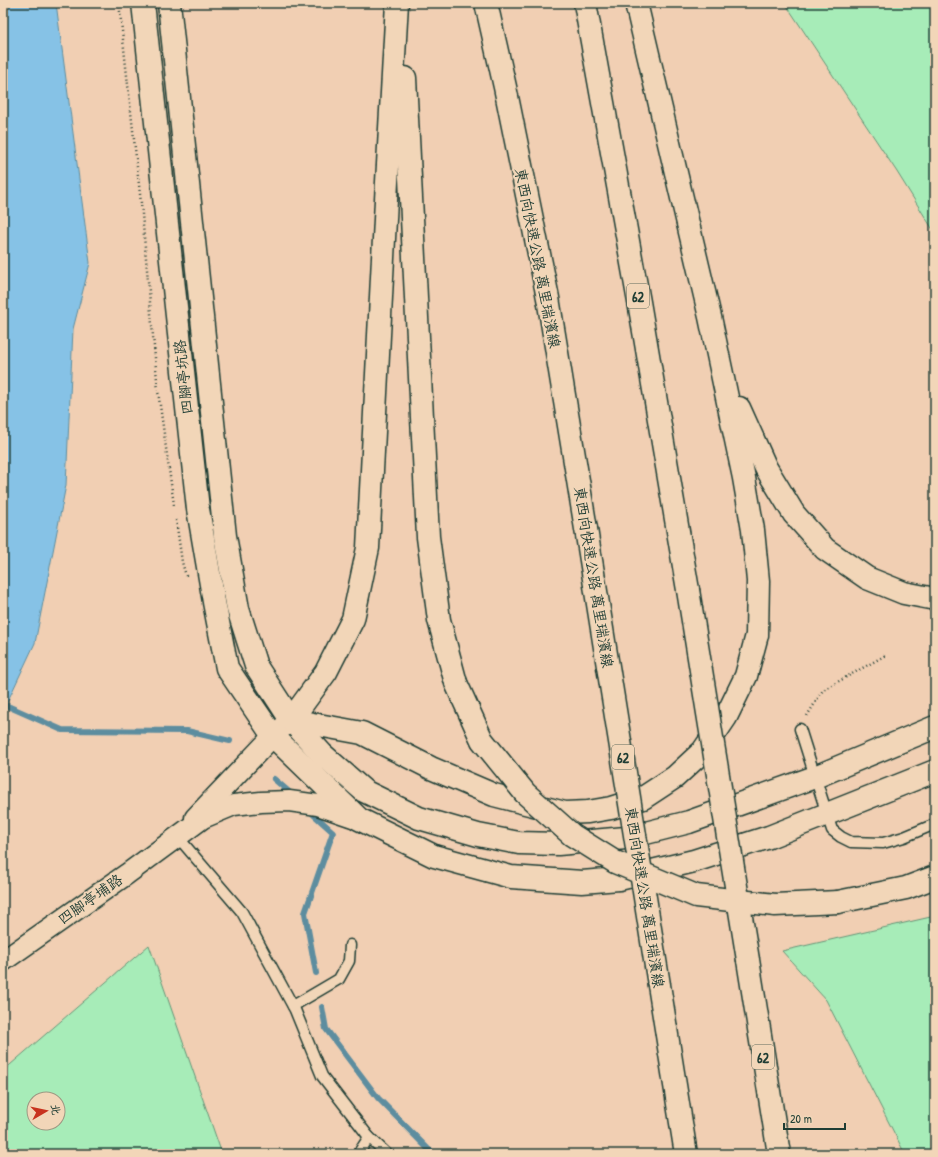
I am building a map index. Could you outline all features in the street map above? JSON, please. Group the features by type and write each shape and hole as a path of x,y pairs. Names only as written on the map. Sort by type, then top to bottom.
{"main road":[{"name":"四腳亭坑路","path":"143,3 198,509 210,579 227,668 273,736 359,819 434,856 512,877 582,882 619,879 694,861 769,837 935,771"},
{"name":"四腳亭坑路","path":"169,3 224,536 238,609 256,666 291,720 322,754 364,791 419,818 478,835 519,843 558,844 626,838 689,822 815,777 935,727"},
{"path":"397,3 368,548 353,619 326,672 291,720 362,733 432,768 494,795 565,813 588,812 611,808 643,798 675,778 703,751 726,717 746,676 757,635 758,581 753,530 744,478 710,317 636,3"},
{"path":"401,3 428,537 439,620 456,683 482,740 525,792 572,835 616,862 696,896 775,905 838,902 906,888 935,877"},
{"name":"東西向快速公路 萬里瑞濱線","path":"486,3 505,87 548,298 686,1154"},
{"name":"62","path":"585,3 639,302 688,590 779,1154"},
{"path":"710,317 739,409 766,468 794,514 825,549 868,578 904,593 935,599"}],"street":[{"path":"177,836 273,736 291,720"},
{"path":"177,836 203,818 234,805 261,802 289,801 318,805 359,819"},
{"name":"四腳亭埔路","path":"3,961 127,874 177,836"}],"lane":[{"path":"800,728 832,830 841,837 851,842 883,843 904,837 935,824"},
{"path":"177,836 242,912 293,1006 322,1076 369,1137 387,1154"},
{"path":"293,1006 339,979 349,961 350,945"},
{"path":"358,1154 369,1137"}],"path":[{"path":"119,3 141,203 158,391 175,508"},
{"path":"176,516 182,562 186,577"},
{"path":"800,728 823,690 886,655"}],"green space":[{"path":"785,3 935,3 935,233 897,172"},
{"path":"935,916 935,1154 905,1154 826,1000 782,951"},
{"path":"149,945 222,1154 3,1154 3,1071"}],"water":[{"path":"3,3 56,3 90,263 73,329 66,485 35,643 3,711"}],"waterway":[{"path":"3,704 62,730 187,731 230,741"},
{"path":"274,779 288,791"},
{"path":"313,814 333,832 305,913 316,973"},
{"path":"322,1007 326,1029 378,1098 433,1154"}]}
